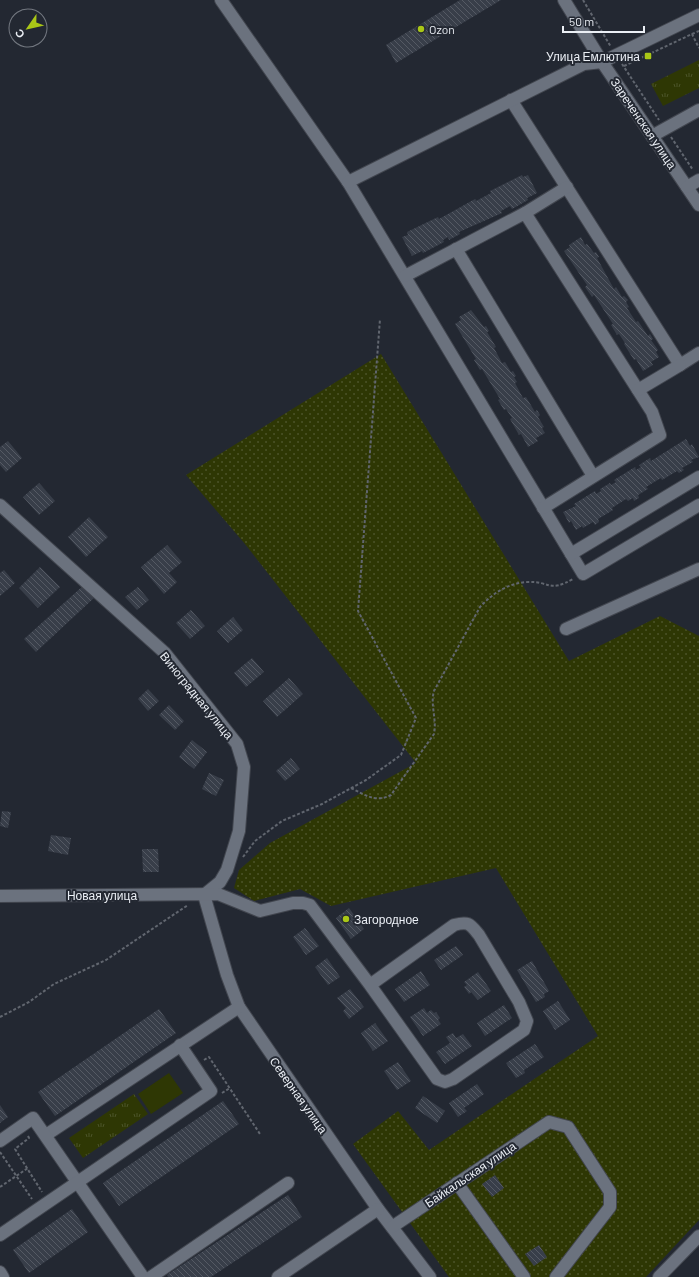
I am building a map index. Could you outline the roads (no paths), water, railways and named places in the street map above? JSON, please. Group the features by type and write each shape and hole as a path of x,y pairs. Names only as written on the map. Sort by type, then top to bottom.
{"street":[{"path":"221,0 348,182 583,574 699,505"},
{"name":"Зареченская улица","path":"564,0 602,62 699,205"},
{"path":"348,182 584,64 602,62 699,15"},
{"path":"511,100 680,365"},
{"path":"652,136 699,110"},
{"path":"687,187 697,176"},
{"path":"404,276 525,213 566,187"},
{"path":"525,213 652,412 660,435 543,508"},
{"path":"456,249 593,476"},
{"path":"638,390 699,353"},
{"path":"571,554 699,476"},
{"name":"Виноградная улица","path":"0,505 165,653 237,744 244,767 239,831 227,870 220,882 204,895"},
{"path":"566,629 699,569"},
{"name":"Новая улица","path":"0,896 218,894 260,911 293,903 310,905 370,985 437,1079 445,1082 453,1079 524,1030 528,1021 519,1002 479,935 471,925 465,922 454,925 370,985"},
{"name":"Северная улица","path":"204,895 227,975 239,1007 378,1209 430,1277"},
{"path":"46,1135 239,1007"},
{"path":"0,1235 211,1091 180,1045"},
{"path":"0,1141 34,1118 143,1277"},
{"name":"Байкальская улица","path":"392,1227 549,1122 568,1127 610,1192 610,1207 556,1277"},
{"path":"151,1277 288,1183"},
{"path":"457,1183 524,1277"},
{"path":"278,1277 378,1209"},
{"path":"659,1277 699,1236"},
{"path":"0,1272 3,1277"}],"place":[{"name":"Ozon","path":"421,29"},
{"name":"Улица Емлютина","path":"648,56"},
{"name":"Загородное","path":"346,919"}]}
